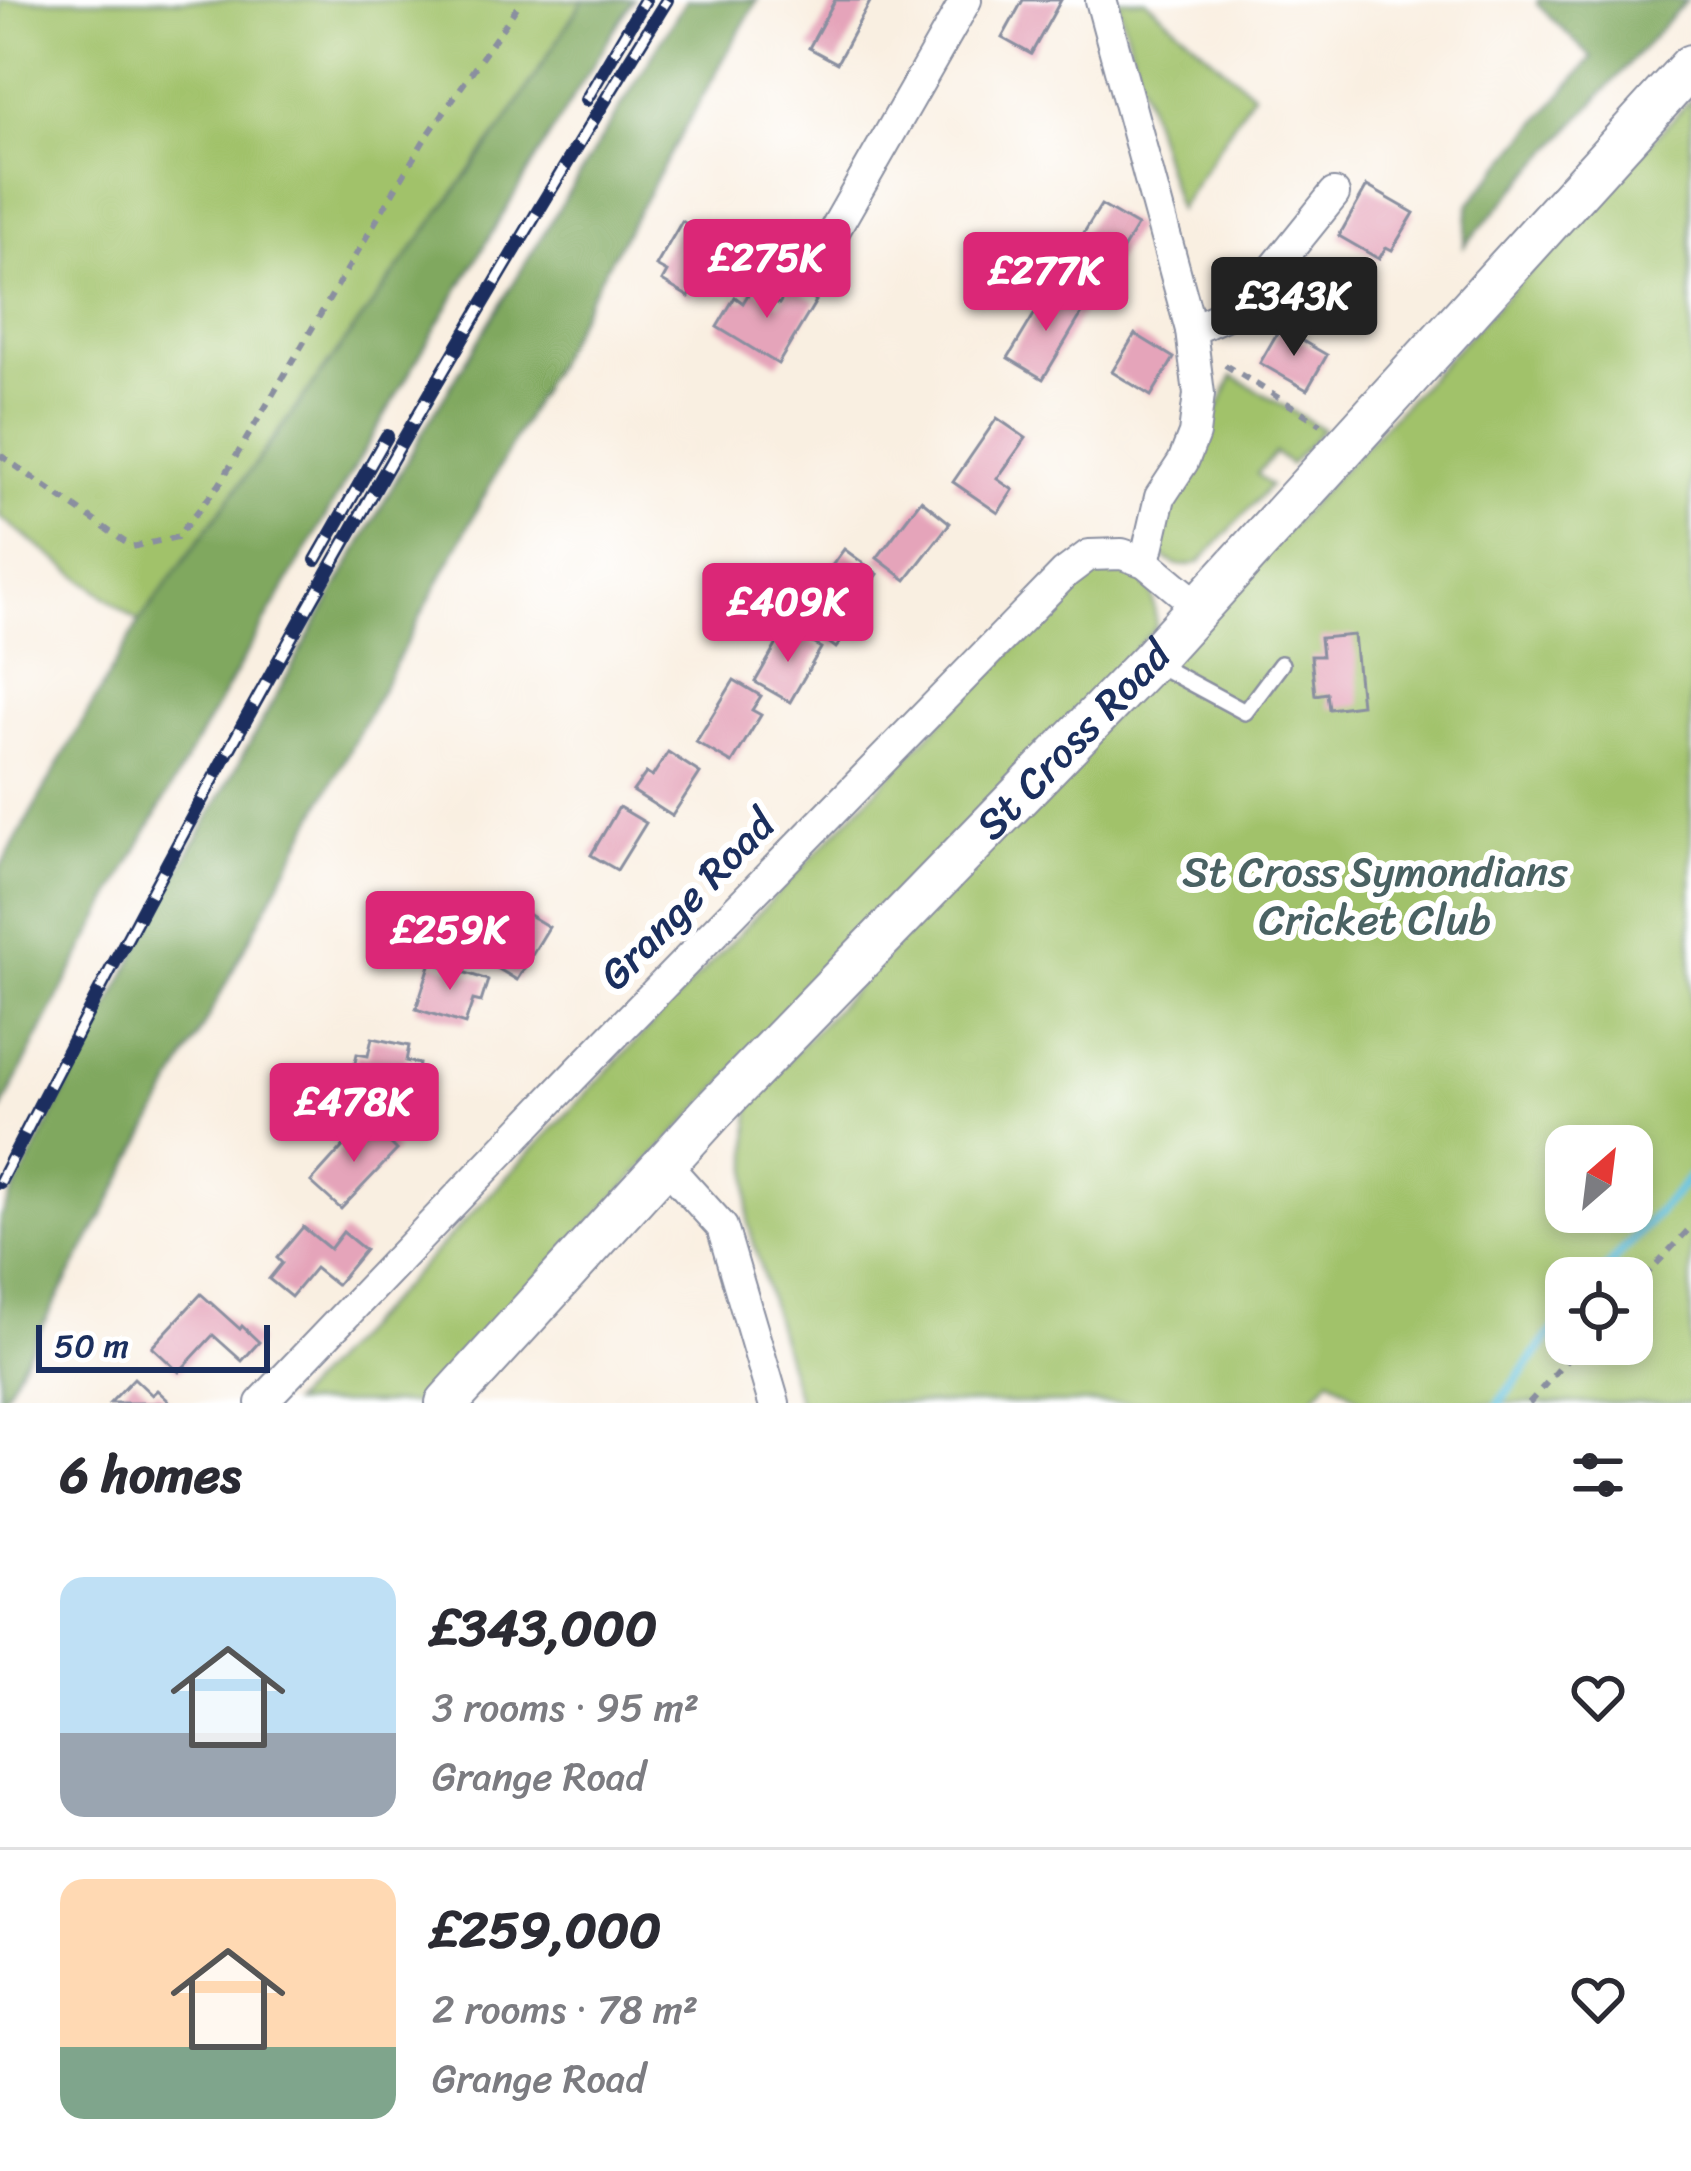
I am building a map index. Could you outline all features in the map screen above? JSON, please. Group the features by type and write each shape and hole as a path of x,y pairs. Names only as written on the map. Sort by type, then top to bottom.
{"main road":[{"name":"St Cross Road","path":"447,1403 665,1164 1150,661 1691,66"}],"street":[{"path":"814,268 966,0"},
{"path":"1101,0 1192,344 1199,394 1194,434 1183,462 1160,497 1144,562 1198,606"},
{"path":"1192,344 1243,307 1334,194"},
{"name":"Grange Road","path":"261,1403 1065,573 1089,555 1122,554 1144,562"},
{"path":"665,1164 722,1227 774,1403"}],"lane":[{"path":"1150,661 1245,712 1281,664"}],"path":[{"path":"0,454 132,547 177,537 219,484 423,142 523,0"},
{"path":"1192,344 1334,431"},
{"path":"1653,1268 1691,1227"},
{"path":"1529,1403 1562,1365"}],"green space":[{"path":"0,0 583,0 504,125 139,622 0,517"},
{"path":"583,0 633,0 251,645 0,1113 0,868 139,622 504,125"},
{"path":"686,0 757,0 588,300 0,1403 0,1218 172,883 425,428"},
{"path":"1117,0 1146,0 1253,93 1178,210"},
{"path":"1538,0 1687,0 1464,246 1469,204 1592,58"},
{"name":"St Cross Symondians Cricket Club","path":"1691,99 1691,1403 1364,1403 1330,1378 1309,1403 799,1403 748,1223 750,1100"},
{"path":"1233,376 1323,429 1290,465 1275,453 1257,474 1270,486 1200,562 1178,565 1158,554 1159,535"},
{"path":"1116,565 1145,580 1156,627 420,1403 291,1403 1067,590 1098,567"}],"building":[{"path":"835,0 871,0 837,63 809,48"},
{"path":"1023,0 1061,0 1031,54 1002,38"},
{"path":"1367,186 1414,213 1392,250 1386,247 1379,259 1339,236"},
{"path":"1101,205 1137,226 1095,295 1059,273"},
{"path":"682,221 732,251 719,274 707,267 689,297 662,281 667,272 656,266"},
{"path":"790,286 816,301 778,364 717,327 735,297 743,303 752,288 779,304"},
{"path":"1050,288 1084,310 1043,379 1008,358"},
{"path":"1280,328 1327,355 1307,390 1260,363"},
{"path":"1135,334 1174,358 1151,396 1112,372"},
{"path":"997,418 1026,438 997,479 1013,490 998,513 953,482"},
{"path":"921,500 950,523 906,580 877,558"},
{"path":"844,549 878,574 863,595 871,601 836,648 812,630 844,587 826,574"},
{"path":"786,628 821,648 790,702 755,682"},
{"path":"1354,635 1361,705 1329,709 1327,693 1315,695 1311,656 1322,656 1320,638"},
{"path":"734,680 761,696 752,710 761,715 732,763 696,742"},
{"path":"668,752 700,773 672,816 633,791 646,773 652,777"},
{"path":"619,807 646,823 617,870 591,855"},
{"path":"504,900 549,927 517,980 475,949"},
{"path":"431,962 488,980 481,1002 473,1000 465,1024 416,1009"},
{"path":"372,1038 409,1046 406,1061 419,1064 413,1094 351,1080 357,1054 368,1056"},
{"path":"367,1120 397,1150 341,1209 311,1182"},
{"path":"303,1227 330,1249 343,1232 365,1250 336,1285 315,1268 291,1297 269,1279 282,1263 277,1258"},
{"path":"201,1294 259,1342 242,1361 213,1335 179,1372 152,1347"},
{"path":"134,1378 152,1395 157,1390 171,1403 110,1403"}],"waterway":[{"path":"1617,1257 1691,1176"},
{"path":"1499,1403 1545,1342"}],"railway":[{"path":"586,100 645,0"},
{"path":"0,1182 321,584 491,290 667,0"},
{"path":"316,560 387,436"}]}
